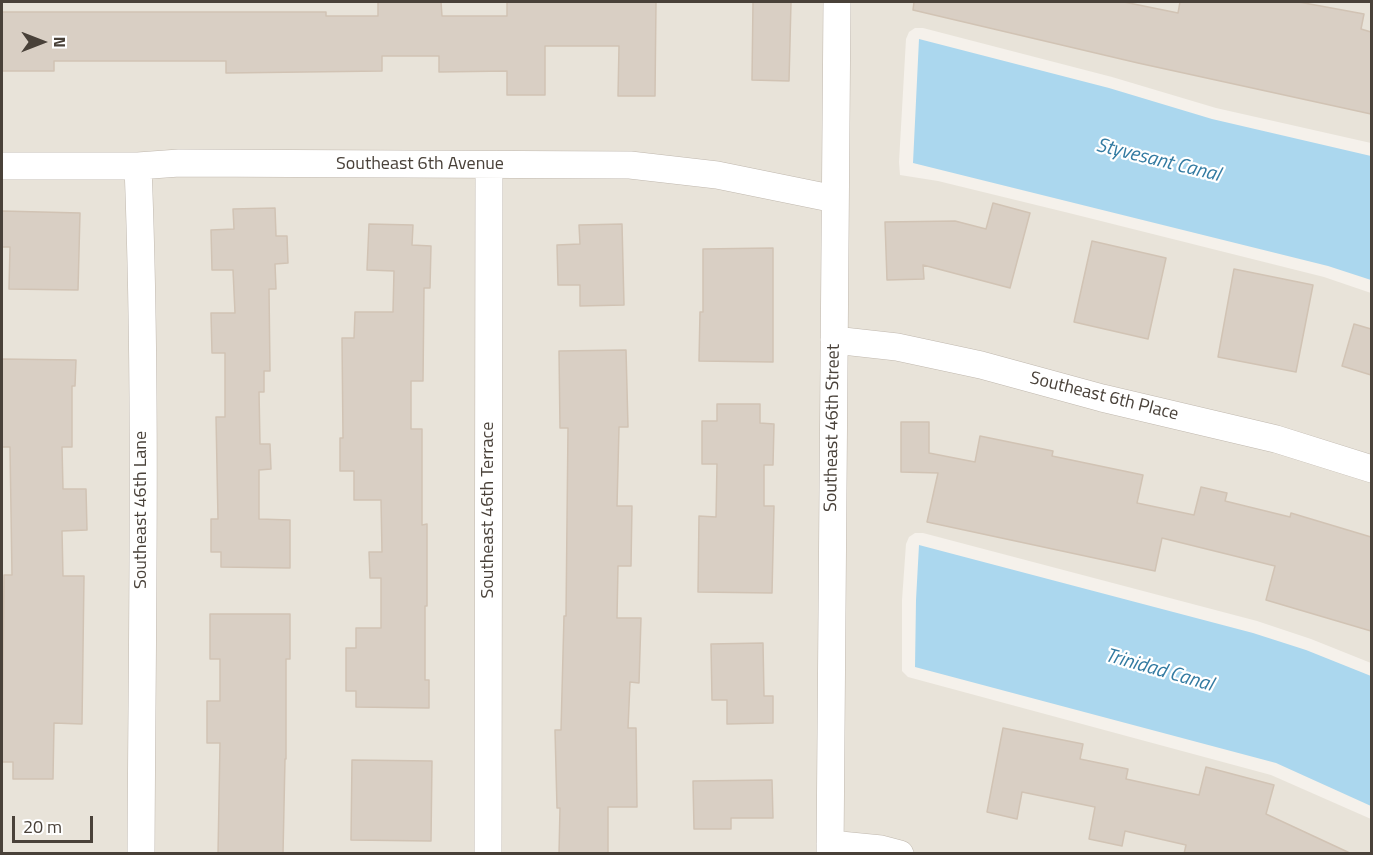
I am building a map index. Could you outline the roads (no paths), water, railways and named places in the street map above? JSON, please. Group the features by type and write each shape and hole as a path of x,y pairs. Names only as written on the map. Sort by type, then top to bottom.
{"street":[{"name":"Southeast 46th Street","path":"830,849 837,2"},
{"name":"Southeast 6th Avenue","path":"2,166 138,166 179,163 641,166 717,175 835,199"},
{"name":"Southeast 46th Lane","path":"138,166 142,407 141,854"},
{"name":"Southeast 46th Terrace","path":"488,854 489,166"},
{"name":"Southeast 6th Place","path":"834,340 897,346 981,365 1102,398 1276,439 1371,469"},
{"path":"830,849 881,849 900,854"}],"water":[{"name":"Styvesant Canal","path":"919,39 1109,88 1212,119 1371,156 1371,280 1328,266 913,163"},
{"name":"Trinidad Canal","path":"919,545 1253,633 1306,650 1371,676 1371,806 1276,763 915,667"}]}
